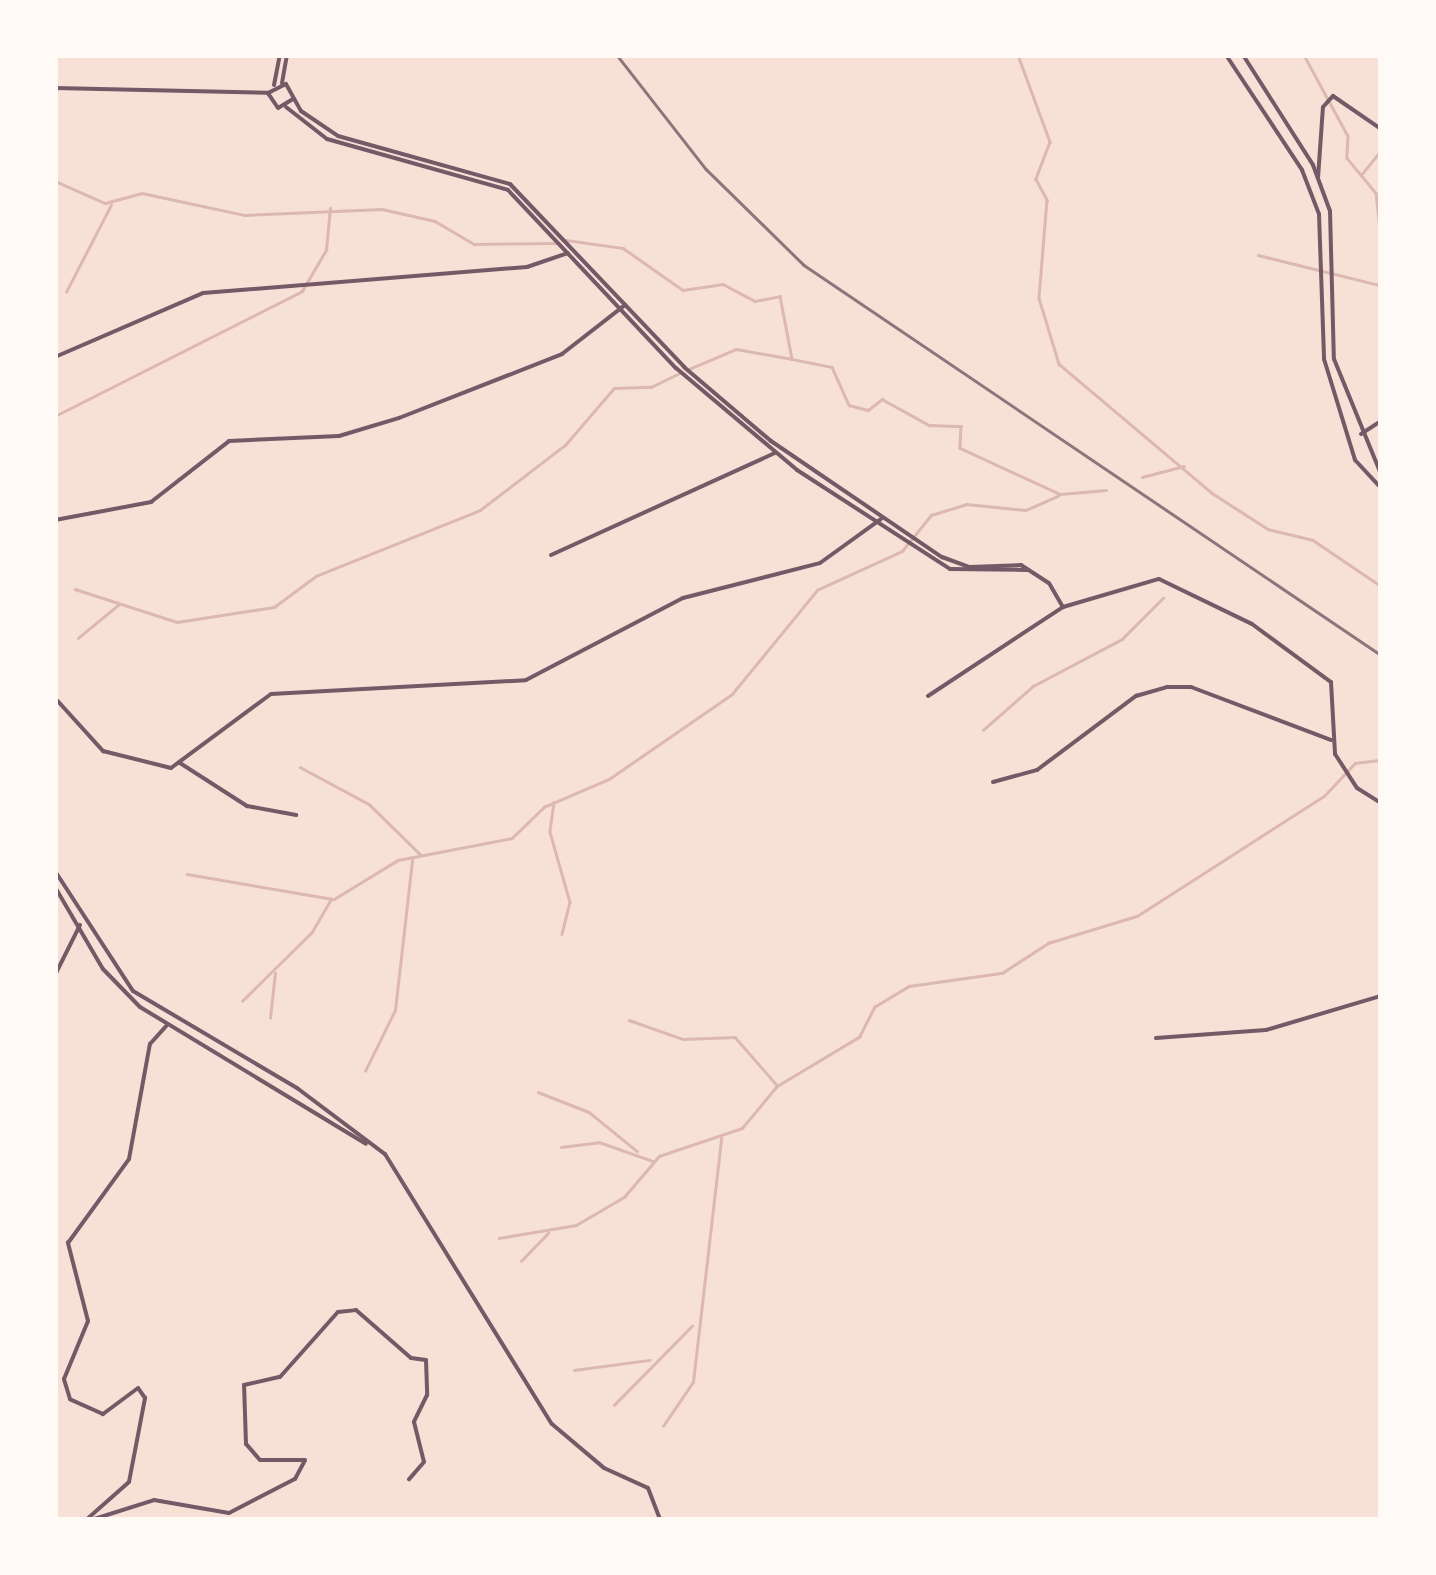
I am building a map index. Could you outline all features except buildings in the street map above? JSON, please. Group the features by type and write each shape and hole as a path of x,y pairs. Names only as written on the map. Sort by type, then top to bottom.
{"street":[{"path":"268,93 274,85 280,55"},
{"path":"288,55 282,83 292,99 338,136 504,180 744,420 882,518 956,564 1030,570 1064,607"},
{"path":"1226,55 1294,157 1318,214 1324,360 1354,455 1381,488"},
{"path":"1243,55 1318,178 1336,241 1334,359 1366,447 1381,474"},
{"path":"274,85 282,83"},
{"path":"55,88 268,93"},
{"path":"268,93 274,107 286,107 327,140 502,187 619,310 775,452 878,525 959,572 1030,570"},
{"path":"1318,178 1323,108 1332,96 1381,129"},
{"path":"286,107 292,99"},
{"path":"55,357 203,293 527,267 573,250"},
{"path":"55,520 152,502 230,442 339,436 399,418 562,354 625,305"},
{"path":"1362,434 1381,421"},
{"path":"1354,455 1366,447"},
{"path":"550,555 775,452"},
{"path":"55,698 103,751 150,767 180,763 272,694 526,680 683,598 820,563 878,525 882,518"},
{"path":"928,696 1064,607 1146,578 1198,592 1331,682 1332,741 1343,772 1381,802"},
{"path":"994,782 1037,770 1136,696 1167,687 1192,687 1332,741"},
{"path":"180,763 247,806 296,815"},
{"path":"55,871 133,991 298,1088 384,1154 552,1424 604,1468 648,1488 660,1520"},
{"path":"55,887 116,984 166,1026 275,1082 366,1144"},
{"path":"55,975 80,925"},
{"path":"1156,1038 1305,1022 1381,996"},
{"path":"1305,1022 1306,1031"},
{"path":"88,1520 129,1482 145,1398 138,1388 103,1414 70,1398 64,1379 88,1321 68,1243 129,1159 150,1044 166,1026"},
{"path":"88,1520 154,1500 229,1512 295,1479 305,1460 260,1460 246,1444 244,1386 280,1377 338,1312 356,1310 410,1358 426,1360 426,1395 414,1422 424,1462 408,1479"}],"waterway":[{"path":"1018,55 1050,142 1036,179 1047,200 1039,298 1059,364 1212,493 1268,529 1313,540 1381,586"},
{"path":"1304,55 1348,136 1347,158 1376,193 1381,239"},
{"path":"1361,175 1381,150"},
{"path":"55,181 105,203 142,193 245,215 382,209 435,221 474,244 559,243"},
{"path":"66,292 111,205"},
{"path":"55,416 302,291 326,250 330,208"},
{"path":"566,240 623,248 683,290 723,284 755,301 780,296 792,359 832,367 849,405 868,410 882,399 929,425 961,426 960,448 1060,494 1106,490"},
{"path":"1258,255 1379,285"},
{"path":"1381,262 1381,316"},
{"path":"687,370 736,349 792,359"},
{"path":"75,589 177,622 274,607 316,576 480,510 565,445 614,388 651,387 680,373"},
{"path":"1142,477 1184,466"},
{"path":"187,874 334,899 398,860 512,838 544,807 609,779 732,694 817,590 902,551 931,515 966,504 1026,510 1058,496"},
{"path":"983,730 1033,686 1122,639 1163,598"},
{"path":"78,638 118,605"},
{"path":"499,1238 576,1225 624,1197 659,1156 742,1128 777,1086 859,1037 874,1007 909,986 1002,973 1048,943 1137,916 1324,796 1355,763 1381,760"},
{"path":"300,767 369,804 421,855"},
{"path":"554,802 550,832 570,902 562,934"},
{"path":"365,1071 395,1010 412,860"},
{"path":"242,1001 312,932 331,899"},
{"path":"270,1018 275,973"},
{"path":"629,1020 683,1039 735,1037 776,1084"},
{"path":"538,1092 589,1112 637,1151"},
{"path":"663,1426 693,1382 721,1139"},
{"path":"561,1147 599,1142 653,1161"},
{"path":"521,1261 548,1233"},
{"path":"614,1405 692,1326"},
{"path":"574,1370 649,1360"}],"railway":[{"path":"617,55 706,169 804,265 1381,655"}]}
